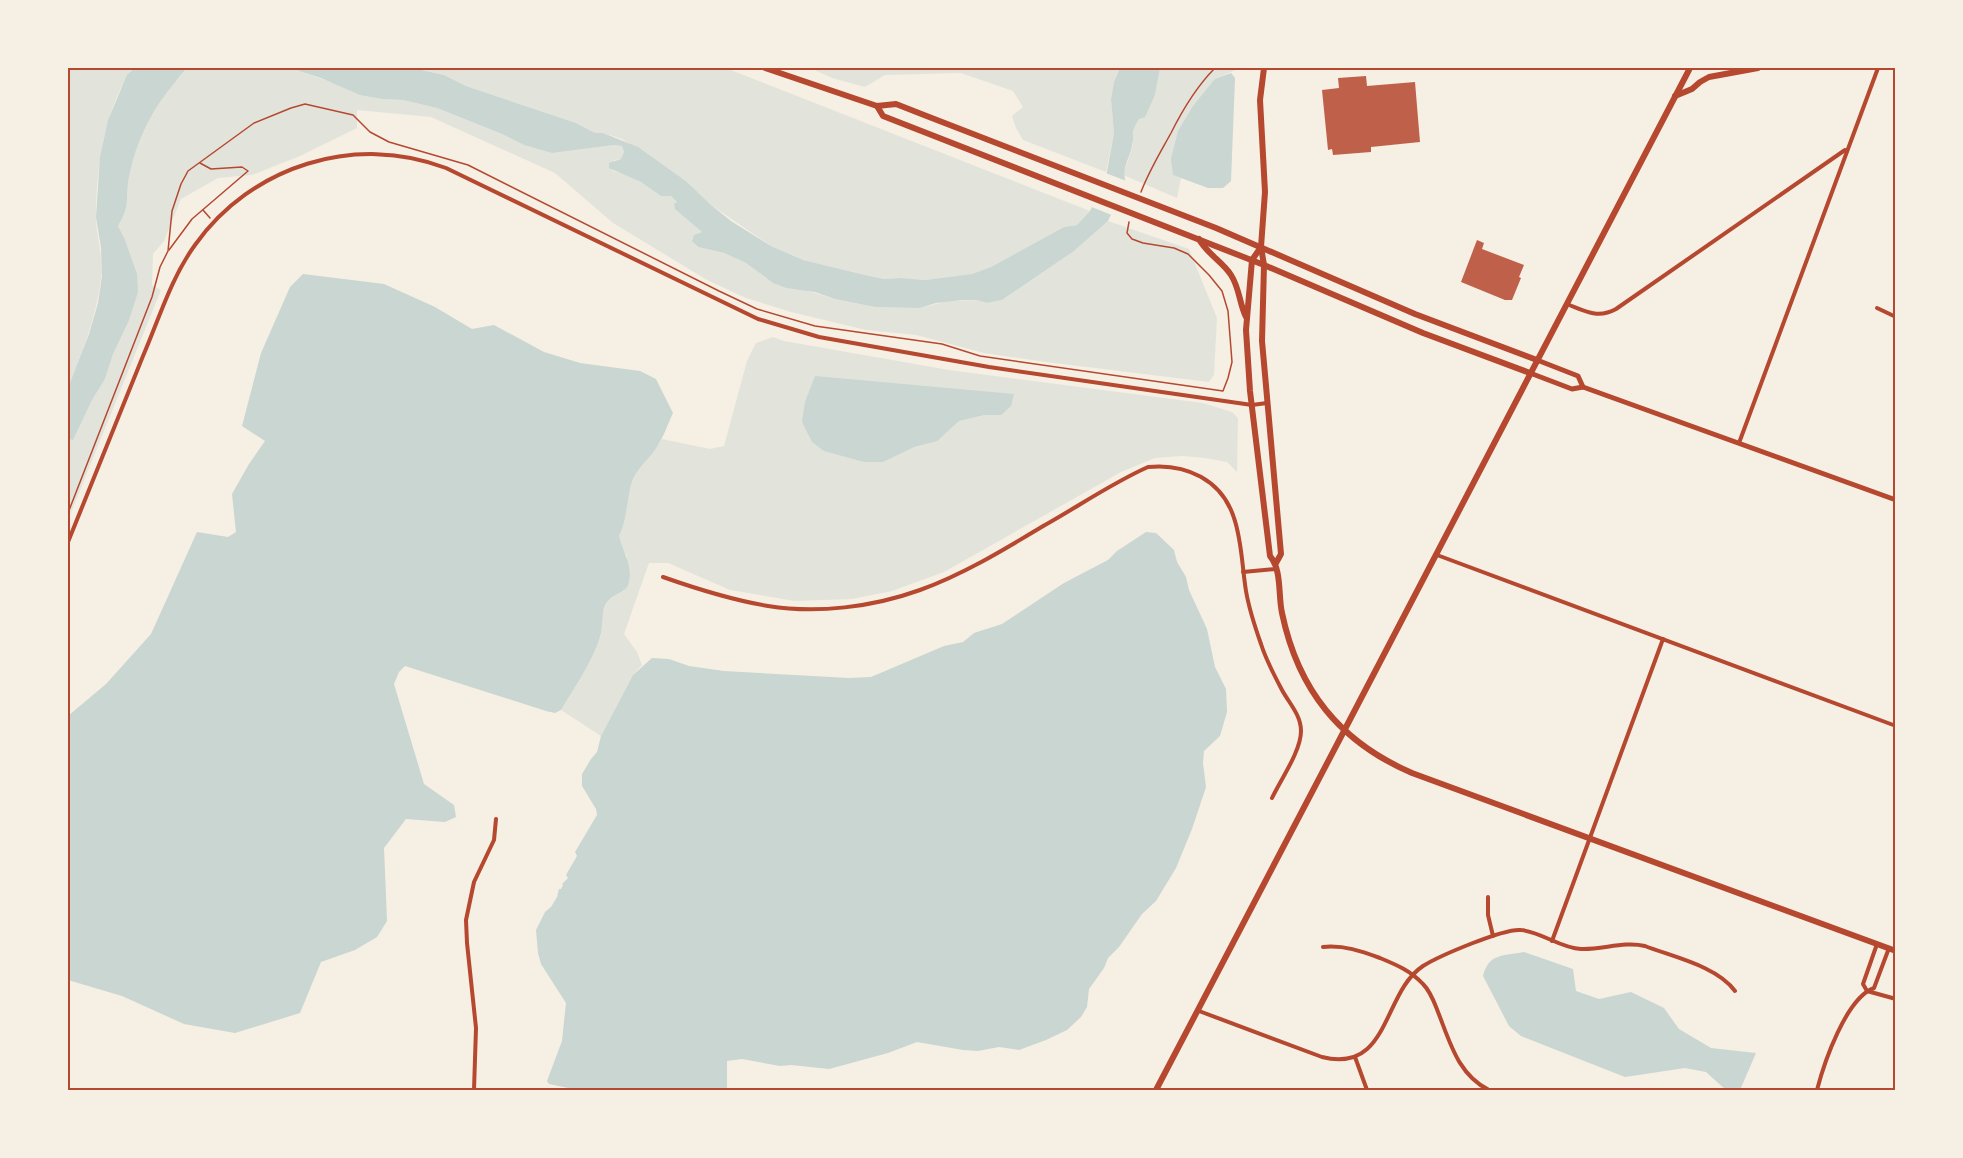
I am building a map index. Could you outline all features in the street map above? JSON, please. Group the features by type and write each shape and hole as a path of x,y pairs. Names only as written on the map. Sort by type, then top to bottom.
{"main road":[{"path":"765,68 877,106 896,104 1261,247 1422,316 1537,360"},
{"path":"1264,68 1260,100 1265,192 1261,247 1264,265 1262,329 1281,554 1276,566"},
{"path":"1156,1090 1690,68"},
{"path":"1675,96 1692,89 1709,77 1758,68"},
{"path":"877,106 883,116 1252,260 1423,333 1530,373"},
{"path":"1198,239 1204,250 1222,264 1233,279 1246,317"},
{"path":"1261,247 1252,260 1246,317 1252,405 1270,556 1276,566 1285,625 1296,658 1320,704 1344,731 1373,753 1400,767 1892,950"}],"street":[{"path":"1738,443 1878,68"},
{"path":"1566,303 1597,315 1616,309 1846,150"},
{"path":"68,542 174,281 191,250 213,222 233,203 257,186 287,170 315,161 355,154 413,158 441,166 749,315 777,326 819,337 989,367 1252,405 1267,403"},
{"path":"1877,308 1896,317"},
{"path":"1537,360 1578,376 1583,387"},
{"path":"1530,373 1572,389 1583,387 1896,500"},
{"path":"663,577 728,597 771,606 825,608 897,598 967,569 1140,471 1160,466 1183,469 1201,476 1226,500 1236,525 1250,609 1261,644 1301,727 1298,746 1272,798"},
{"path":"1437,555 1896,726"},
{"path":"1243,572 1276,566"},
{"path":"1552,941 1663,639"},
{"path":"474,1090 476,1035 466,943 466,920 474,882 494,840 496,819"},
{"path":"1488,897 1488,915 1493,936"},
{"path":"1199,1011 1322,1057 1342,1059 1354,1057 1368,1049 1379,1037 1400,991 1413,974 1437,958 1508,930 1519,929 1567,947 1583,950 1645,946 1711,970 1735,991"},
{"path":"1877,944 1863,984 1867,990 1896,999"},
{"path":"1323,947 1349,948 1413,974 1432,996 1461,1066 1474,1081 1489,1090"},
{"path":"1817,1090 1826,1059 1849,1012 1867,990 1874,988 1892,950"},
{"path":"1354,1057 1367,1090"}],"path":[{"path":"168,251 172,211 188,171 254,123 305,104 353,115 370,132 389,142 468,165 719,291 757,309 790,320 842,331 942,344 980,356 1222,391"},
{"path":"68,513 168,251 202,209 248,171 242,167 211,169 199,162"},
{"path":"202,209 213,222"}],"shaded area":[{"path":"68,68 135,68 116,98 104,138 100,158 96,216 101,263 99,293 92,321 68,388"},
{"path":"135,68 188,68 160,103 146,126 136,151 129,177 126,207 118,226 137,274 138,292 105,379 73,440 68,439 68,388 89,334 98,303 102,276 101,248 96,217 100,157 108,120 127,75"},
{"path":"188,68 289,68 382,99 403,100 437,108 524,145 552,153 622,146 624,152 621,159 614,160 613,171 638,180 661,196 671,196 677,202 676,209 702,232 695,235 692,240 697,247 724,253 746,263 773,283 786,288 802,289 835,299 875,307 920,308 948,301 977,300 987,303 1002,300 1074,251 1108,221 1189,249 1217,318 1214,375 1209,382 984,353 916,335 866,330 791,312 746,298 707,280 613,223 555,173 431,117 357,110 357,128 300,156 252,175 218,178 181,199 164,241 153,254 152,285 161,290 68,520 68,439 73,440 105,379 113,354 129,251 118,226 126,207 132,164 152,114"},
{"path":"289,68 413,68 444,75 466,86 576,123 595,133 603,133 638,147 687,182 731,221 771,246 803,260 884,279 925,280 972,274 991,267 1064,227 1077,225 1090,211 1106,177 1114,133 1111,99 1114,82 1120,68 1160,68 1155,95 1145,117 1139,119 1134,128 1132,146 1125,169 1126,183 1108,221 1074,251 1002,300 987,303 962,300 936,303 920,308 875,307 835,299 815,292 786,288 773,283 746,263 724,253 698,247 692,241 694,235 702,232 675,209 674,204 677,202 671,196 661,196 641,182 609,168 609,163 621,159 624,152 622,146 552,153 524,145 437,108 403,100 360,95 321,78"},
{"path":"413,68 726,68 1090,211 1077,225 1064,227 991,267 972,274 925,280 884,279 865,275 803,260 771,246 711,205 687,182 622,139 595,133 576,123 466,86 444,75"},
{"path":"810,68 1120,68 1114,82 1111,99 1114,133 1106,172 1023,140 1012,116 1023,107 1013,91 961,73 885,75 865,87 832,78"},
{"path":"1160,68 1240,68 1215,79 1173,175 1181,178 1177,198 1123,175 1133,145 1131,131 1155,95"},
{"path":"1231,73 1235,78 1231,181 1223,188 1208,188 1173,175 1171,159 1178,131 1193,106 1215,79"},
{"path":"303,274 384,284 435,307 472,329 494,325 544,352 580,363 640,371 656,379 673,413 660,442 636,473 630,489 619,536 629,566 628,585 607,602 596,647 561,710 555,713 546,711 405,666 399,672 394,684 424,784 454,805 456,817 445,822 406,819 384,848 387,921 377,937 355,950 321,962 300,1013 235,1033 184,1024 122,996 68,980 68,716 106,684 151,634 197,532 228,537 236,532 232,494 265,441 242,426 261,353 290,287"},
{"path":"773,337 784,341 949,370 1203,403 1232,412 1238,418 1237,472 1227,462 1205,458 1182,456 1155,458 1121,472 944,572 892,591 852,599 795,601 730,590 668,563 649,563 624,634 637,652 642,665 633,675 601,736 561,710 601,635 602,615 608,600 625,590 627,556 620,544 619,533 635,474 662,439 710,449 724,446 747,361 756,343"},
{"path":"815,376 1014,394 1011,406 1001,415 984,415 959,421 937,441 914,447 883,462 864,462 824,451 812,442 802,422 805,402"},
{"path":"1146,532 1156,533 1174,550 1177,562 1186,577 1189,590 1207,629 1215,667 1226,689 1227,712 1220,736 1204,751 1206,787 1176,868 1156,901 1142,914 1119,947 1108,958 1104,968 1089,989 1087,1007 1081,1017 1067,1030 1019,1050 999,1047 978,1051 963,1050 917,1042 888,1053 829,1069 780,1066 742,1059 727,1061 727,1090 578,1090 549,1084 547,1081 562,1041 566,1003 541,964 536,930 545,912 557,897 562,884 568,878 566,875 577,856 575,852 597,815 596,809 582,786 582,774 597,752 601,736 633,675 652,658 669,659 689,666 724,671 849,678 871,677 944,646 963,642 974,633 1002,624 1064,583 1108,560 1117,551"},
{"path":"1524,952 1573,969 1576,991 1599,999 1631,992 1664,1008 1679,1029 1711,1048 1756,1053 1740,1090 1726,1090 1706,1072 1685,1068 1625,1077 1521,1036 1509,1026 1483,976 1493,959"}],"pier":[{"path":"1103,172 1129,182 1114,216 1089,206"}],"building":[{"path":"1366,76 1367,86 1415,82 1420,142 1371,147 1371,152 1333,155 1332,149 1328,150 1322,90 1339,88 1338,78"},
{"path":"1477,240 1484,243 1482,249 1524,265 1512,300 1505,300 1461,282"}]}
